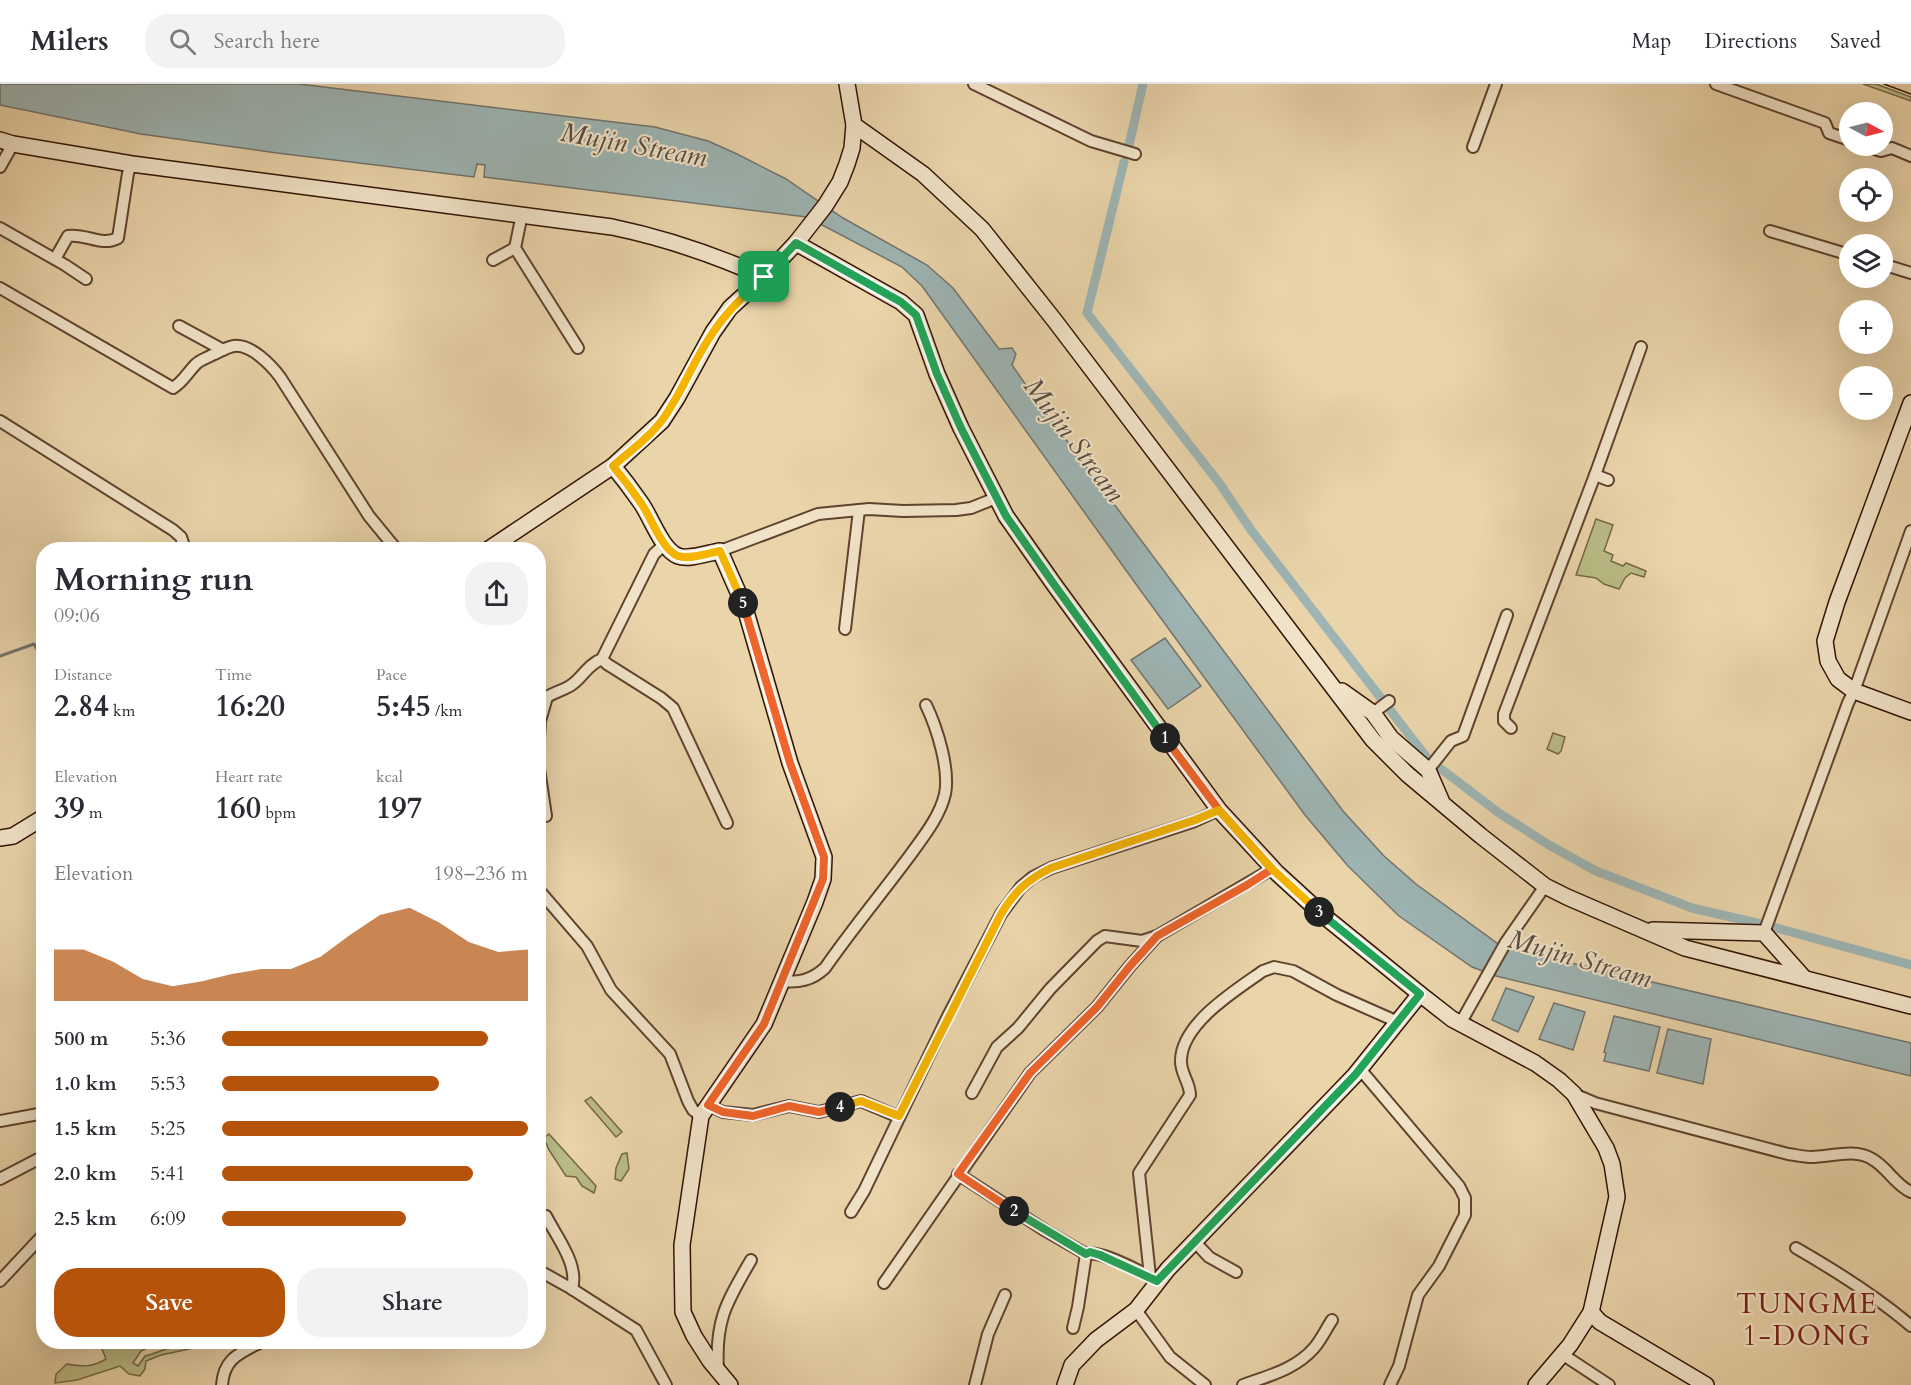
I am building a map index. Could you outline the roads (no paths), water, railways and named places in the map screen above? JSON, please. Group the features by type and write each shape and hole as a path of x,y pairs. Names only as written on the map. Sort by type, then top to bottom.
{"street":[{"path":"499,542 613,466 662,421 678,398 691,369 713,332 730,308 764,277 811,225 840,182 852,148 854,124 847,84"},
{"path":"974,84 1091,141 1135,154"},
{"path":"1473,147 1496,84"},
{"path":"1716,84 1825,123 1829,133 1839,136"},
{"path":"854,124 923,174 982,229 1055,321 1373,740 1443,805 1545,886 1685,948 1911,1006"},
{"path":"0,167 4,143 132,164 522,214 612,227 660,238 700,251 764,277"},
{"path":"1893,148 1911,156"},
{"path":"55,259 68,236 81,235 100,242 111,242 118,238 128,173 132,164"},
{"path":"522,214 515,248 578,348"},
{"path":"0,228 86,279"},
{"path":"1770,231 1839,252"},
{"path":"796,243 901,302 916,315 937,374 996,498 1059,593 1219,810 1272,869 1324,916 1460,1024 1535,1063 1574,1094 1606,1148 1612,1164 1617,1197 1591,1312 1562,1354 1536,1385"},
{"path":"493,260 515,248"},
{"path":"1893,267 1911,273"},
{"path":"0,288 172,387 182,382 196,363 236,346 246,348 274,368 369,516 390,542"},
{"path":"179,326 223,350"},
{"path":"1511,728 1504,721 1504,714 1641,347"},
{"path":"1911,403 1837,602 1825,641 1828,660 1838,679 1854,691 1911,712"},
{"path":"0,421 173,530 181,537 183,542"},
{"path":"613,466 643,505 665,544 678,556 687,557 720,551 818,514 859,510 956,510 996,498"},
{"path":"1595,475 1608,480"},
{"path":"845,629 859,510"},
{"path":"1764,933 1911,531"},
{"path":"546,698 558,690 570,686 595,661 602,659 654,554 665,544"},
{"path":"720,551 746,608 790,763 824,857 823,879 764,1024 704,1111 682,1245 683,1312 694,1336 730,1385"},
{"path":"1329,681 1375,712 1391,738 1423,768 1432,766 1451,741 1463,736 1508,615"},
{"path":"602,659 673,708 727,823"},
{"path":"1375,712 1389,701"},
{"path":"782,981 801,983 819,974 825,968 893,879 939,811 945,795 947,779 933,720 926,705"},
{"path":"1432,766 1443,805"},
{"path":"851,1212 864,1191 899,1116 1001,914 1021,887 1033,877 1051,868 1219,810"},
{"path":"0,837 13,836 36,822"},
{"path":"972,1093 997,1047 1018,1028 1050,989 1097,941 1105,936 1142,941 1157,936 1272,869"},
{"path":"1460,1024 1506,942 1545,886"},
{"path":"546,899 587,946 611,990 670,1054 693,1110 753,1116 789,1106 819,1112 861,1101 899,1116"},
{"path":"1647,930 1764,933 1804,978"},
{"path":"884,1283 1030,1073 1097,1007 1157,936"},
{"path":"1154,1278 1139,1173 1190,1095 1181,1070 1180,1059 1189,1034 1205,1015 1263,970 1274,967 1293,971 1337,995 1398,1022"},
{"path":"1065,1385 1072,1365 1096,1340 1136,1310 1154,1278 1194,1241 1359,1069 1420,994"},
{"path":"1359,1069 1459,1186 1467,1207 1458,1232 1439,1266 1418,1295 1399,1366 1389,1385"},
{"path":"1574,1094 1596,1103 1788,1154 1810,1157 1843,1154 1866,1156 1874,1160 1904,1189 1911,1192"},
{"path":"0,1121 36,1114"},
{"path":"0,1179 36,1160"},
{"path":"958,1174 1086,1254 1090,1252 1100,1255 1154,1278"},
{"path":"546,1216 572,1265 575,1278 572,1289"},
{"path":"1194,1241 1209,1257 1236,1272"},
{"path":"0,1281 36,1242"},
{"path":"1796,1248 1834,1270 1911,1326"},
{"path":"1073,1328 1086,1254"},
{"path":"718,1370 716,1344 722,1314 751,1260"},
{"path":"546,1274 636,1330 666,1385"},
{"path":"975,1385 988,1334 1005,1295"},
{"path":"1136,1310 1170,1357 1205,1385"},
{"path":"1591,1312 1600,1322 1706,1385"},
{"path":"1242,1385 1284,1371 1308,1354 1316,1346 1332,1320"},
{"path":"222,1385 223,1372 227,1364 249,1349"},
{"path":"1562,1354 1609,1385"}],"water":[{"path":"0,84 299,84 655,127 708,141 786,179 843,218 927,265 953,288 999,349 1012,348 1016,354 1012,365 1032,394 1343,811 1384,856 1416,884 1497,943 1508,948 1911,1043 1911,1076 1496,976 1472,967 1399,916 1348,866 1305,815 922,286 902,267 807,217 484,177 485,165 477,164 474,177 141,134 0,105"},
{"path":"1165,638 1201,686 1168,709 1131,660"},
{"path":"1506,988 1534,997 1518,1032 1492,1020"},
{"path":"1554,1003 1585,1012 1573,1050 1539,1039"},
{"path":"1614,1016 1660,1027 1649,1071 1604,1061 1606,1053 1604,1052"},
{"path":"1668,1029 1711,1039 1703,1084 1657,1073"}],"waterway":[{"path":"1129,145 1143,84"},
{"path":"1124,162 1087,313 1428,759 1499,813 1549,845 1596,871 1692,908 1761,924"},
{"name":"Mujin Stream","path":"0,656 34,644 36,648"},
{"path":"1773,927 1911,965"}],"tram line":[{"path":"1884,84 1911,94"}],"district":[{"name":"TUNGME 1-DONG","path":"1807,1320"}]}
